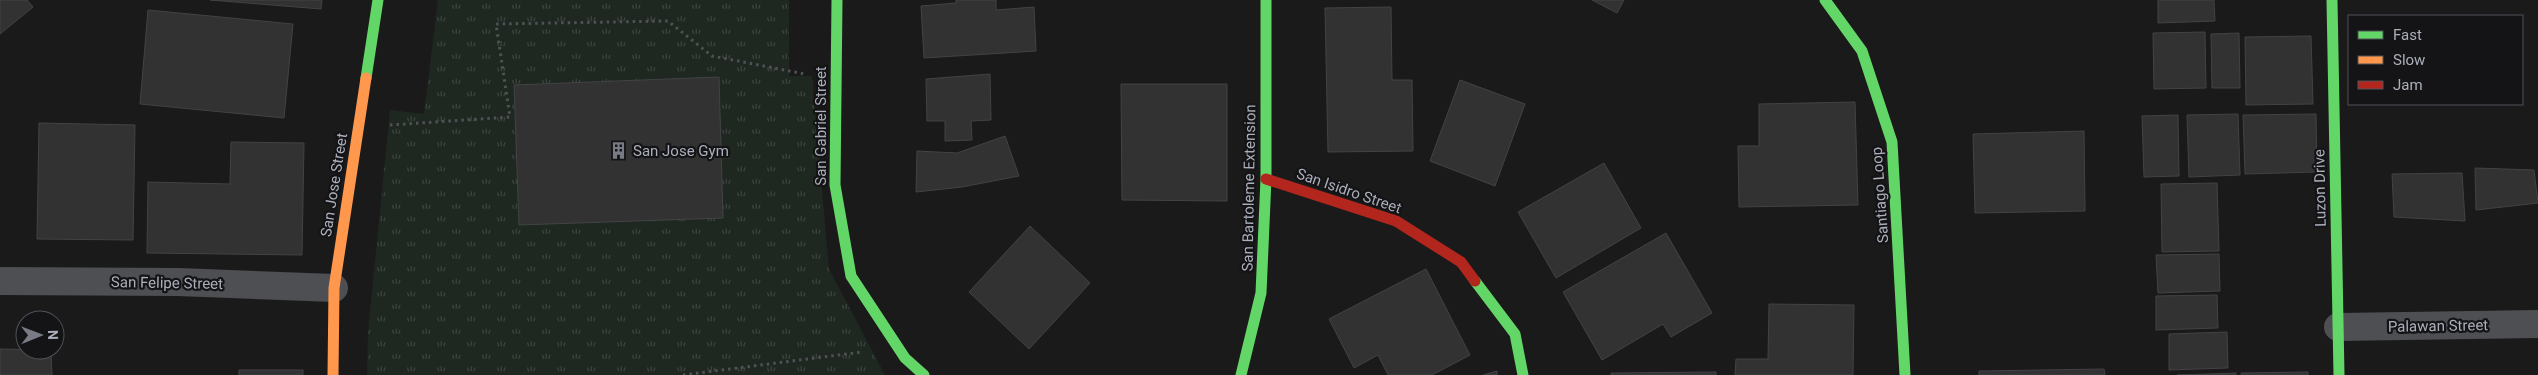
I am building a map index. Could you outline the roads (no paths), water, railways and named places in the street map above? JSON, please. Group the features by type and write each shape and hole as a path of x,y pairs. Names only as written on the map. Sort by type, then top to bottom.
{"street":[{"name":"San Jose Street","path":"333,375 334,288 378,0"},
{"name":"San Gabriel Street","path":"837,0 835,185 851,276 905,358 924,375"},
{"name":"San Bartoleme Extension","path":"1241,375 1261,294 1266,179 1266,0"},
{"name":"Santiago Loop","path":"1825,0 1862,51 1892,142 1904,375"},
{"name":"Luzon Drive","path":"2332,0 2339,375"},
{"name":"San Isidro Street","path":"1266,179 1396,221 1461,262 1515,334 1523,375"},
{"name":"San Felipe Street","path":"0,281 178,282 334,288"},
{"name":"Palawan Street","path":"2338,327 2538,324"}],"place":[{"name":"San Jose Gym","path":"619,151"}]}
